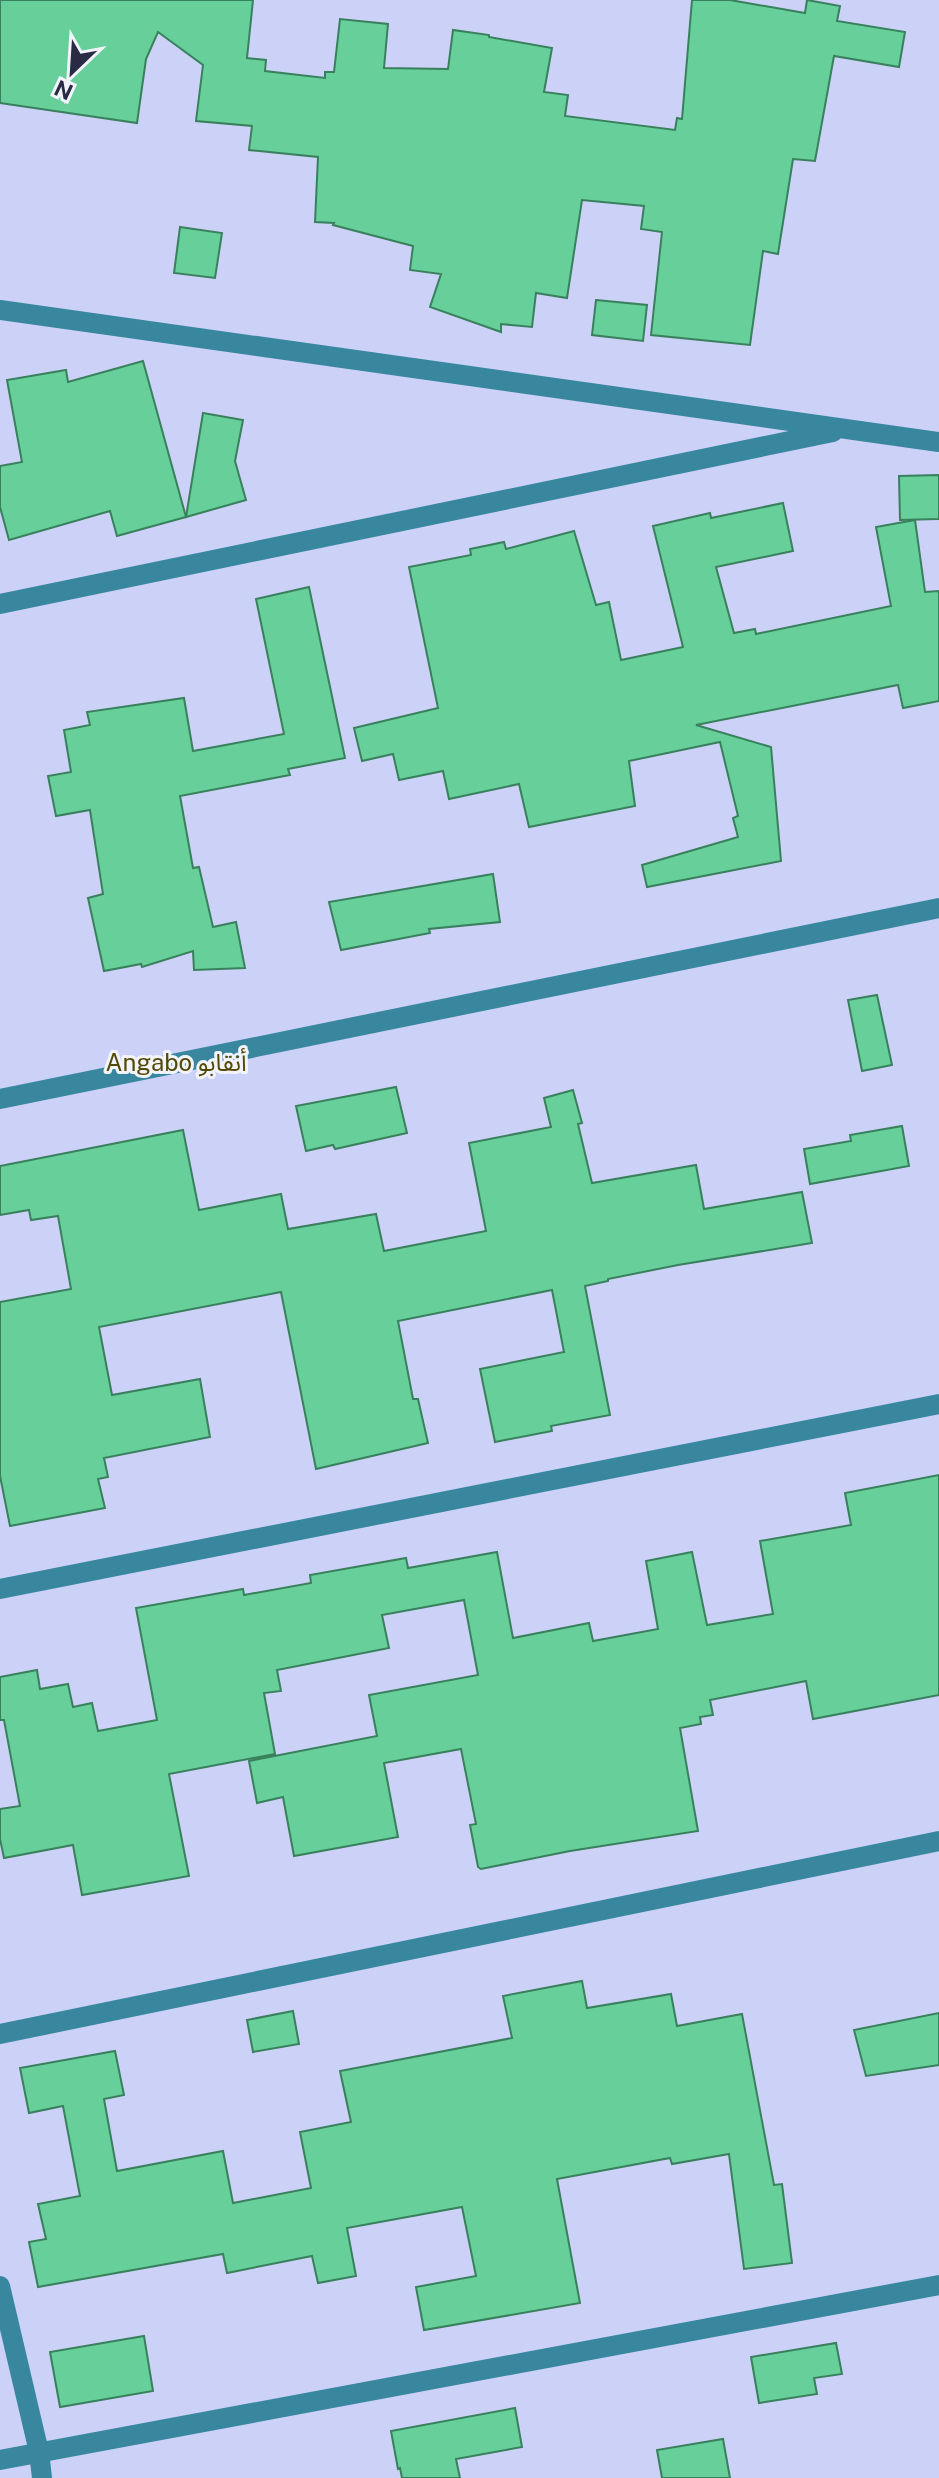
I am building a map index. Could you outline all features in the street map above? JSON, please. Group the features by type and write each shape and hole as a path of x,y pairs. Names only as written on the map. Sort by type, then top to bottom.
{"street":[{"path":"0,310 939,442"},
{"path":"0,604 849,428"},
{"path":"0,1099 939,908"},
{"path":"0,1589 939,1404"},
{"path":"0,2034 939,1841"},
{"path":"0,2460 939,2285"},
{"path":"0,2286 39,2452 42,2478"}],"building":[{"path":"0,0 253,0 247,58 266,60 265,71 325,78 325,72 334,72 340,19 388,24 384,68 448,69 453,30 489,35 552,48 544,92 568,95 565,116 675,130 677,118 682,119 692,0 730,0 805,13 807,0 840,6 837,21 905,32 899,67 834,56 815,161 793,159 778,254 763,251 750,345 651,335 662,232 641,229 644,206 582,200 567,298 536,293 532,327 501,324 501,332 430,307 441,274 410,270 413,246 334,223 315,222 318,157 249,150 252,126 196,121 203,65 158,32 146,59 137,123 0,103"},
{"path":"180,227 222,233 215,278 174,273"},
{"path":"596,300 647,305 643,341 592,335"},
{"path":"143,361 186,517 117,536 110,511 9,540 0,507 0,466 22,462 7,380 66,370 68,382"},
{"path":"203,413 243,420 235,461 246,500 186,517"},
{"path":"939,475 939,519 900,520 899,476"},
{"path":"783,503 793,551 716,567 734,633 755,629 756,634 891,606 876,527 915,520 925,592 939,591 939,701 903,708 898,685 696,725 771,747 781,861 647,887 642,865 738,837 733,818 738,816 720,742 629,761 635,806 529,827 519,784 449,799 443,771 399,780 393,754 362,761 354,728 438,708 409,567 471,555 470,549 504,542 506,549 574,531 596,605 609,602 621,660 683,647 653,526 710,513 711,518"},
{"path":"309,587 345,758 288,769 290,775 180,796 193,868 199,867 213,927 236,922 245,968 194,970 193,951 142,967 141,964 104,971 88,898 103,894 90,810 56,816 48,776 71,772 64,730 90,725 87,712 184,698 193,751 284,734 256,599"},
{"path":"493,874 500,922 429,929 430,933 341,950 329,902"},
{"path":"877,995 892,1065 862,1071 848,1000"},
{"path":"396,1087 407,1133 335,1149 333,1145 306,1151 296,1106"},
{"path":"573,1090 592,1183 696,1165 704,1209 802,1192 812,1243 678,1265 585,1286 610,1415 551,1426 552,1431 495,1442 480,1369 564,1352 552,1290 398,1321 413,1399 418,1399 428,1443 316,1469 281,1292 99,1327 112,1395 200,1379 210,1437 104,1458 108,1477 98,1479 105,1508 10,1526 0,1476 0,1302 71,1289 58,1216 31,1220 29,1210 0,1215 0,1166 183,1130 199,1210 281,1194 288,1229 376,1214 384,1251 486,1231 469,1143 551,1127 544,1098"},
{"path":"902,1126 909,1166 810,1184 804,1149 851,1141 850,1135"},
{"path":"939,1475 939,1695 813,1719 806,1681 710,1700 713,1715 700,1717 701,1724 680,1728 698,1831 481,1869 478,1867 470,1825 476,1824 461,1749 384,1763 398,1837 294,1856 283,1797 257,1803 249,1761 377,1736 369,1695 478,1675 464,1600 382,1615 389,1648 277,1670 281,1691 264,1693 275,1754 169,1774 189,1876 82,1895 73,1845 4,1858 0,1839 0,1809 20,1806 4,1720 0,1720 0,1677 37,1670 40,1689 68,1684 73,1707 92,1703 98,1731 157,1720 136,1608 243,1589 244,1595 311,1583 310,1575 406,1558 408,1568 497,1552 513,1638 589,1623 593,1641 658,1629 646,1561 692,1552 707,1625 773,1614 760,1541 851,1525 845,1493"},
{"path":"582,1981 587,2008 671,1994 677,2026 742,2014 774,2185 782,2184 792,2263 744,2269 729,2154 672,2164 670,2158 557,2179 580,2303 424,2330 416,2287 476,2276 462,2207 347,2228 356,2276 318,2283 312,2256 227,2273 223,2254 38,2287 29,2242 46,2239 38,2204 80,2196 63,2106 29,2113 20,2068 115,2051 124,2095 104,2099 117,2171 223,2151 233,2203 311,2188 300,2132 351,2122 340,2071 512,2038 503,1996"},
{"path":"293,2011 299,2044 253,2052 247,2020"},
{"path":"939,2013 939,2065 866,2076 854,2030"},
{"path":"144,2336 153,2391 60,2407 50,2352"},
{"path":"836,2343 842,2374 814,2378 817,2394 759,2403 751,2357"},
{"path":"515,2408 522,2447 456,2459 460,2478 402,2478 391,2431"},
{"path":"723,2439 730,2478 662,2478 657,2450"}],"district":[{"name":"Angabo أنقابو","path":"176,1062"}]}
